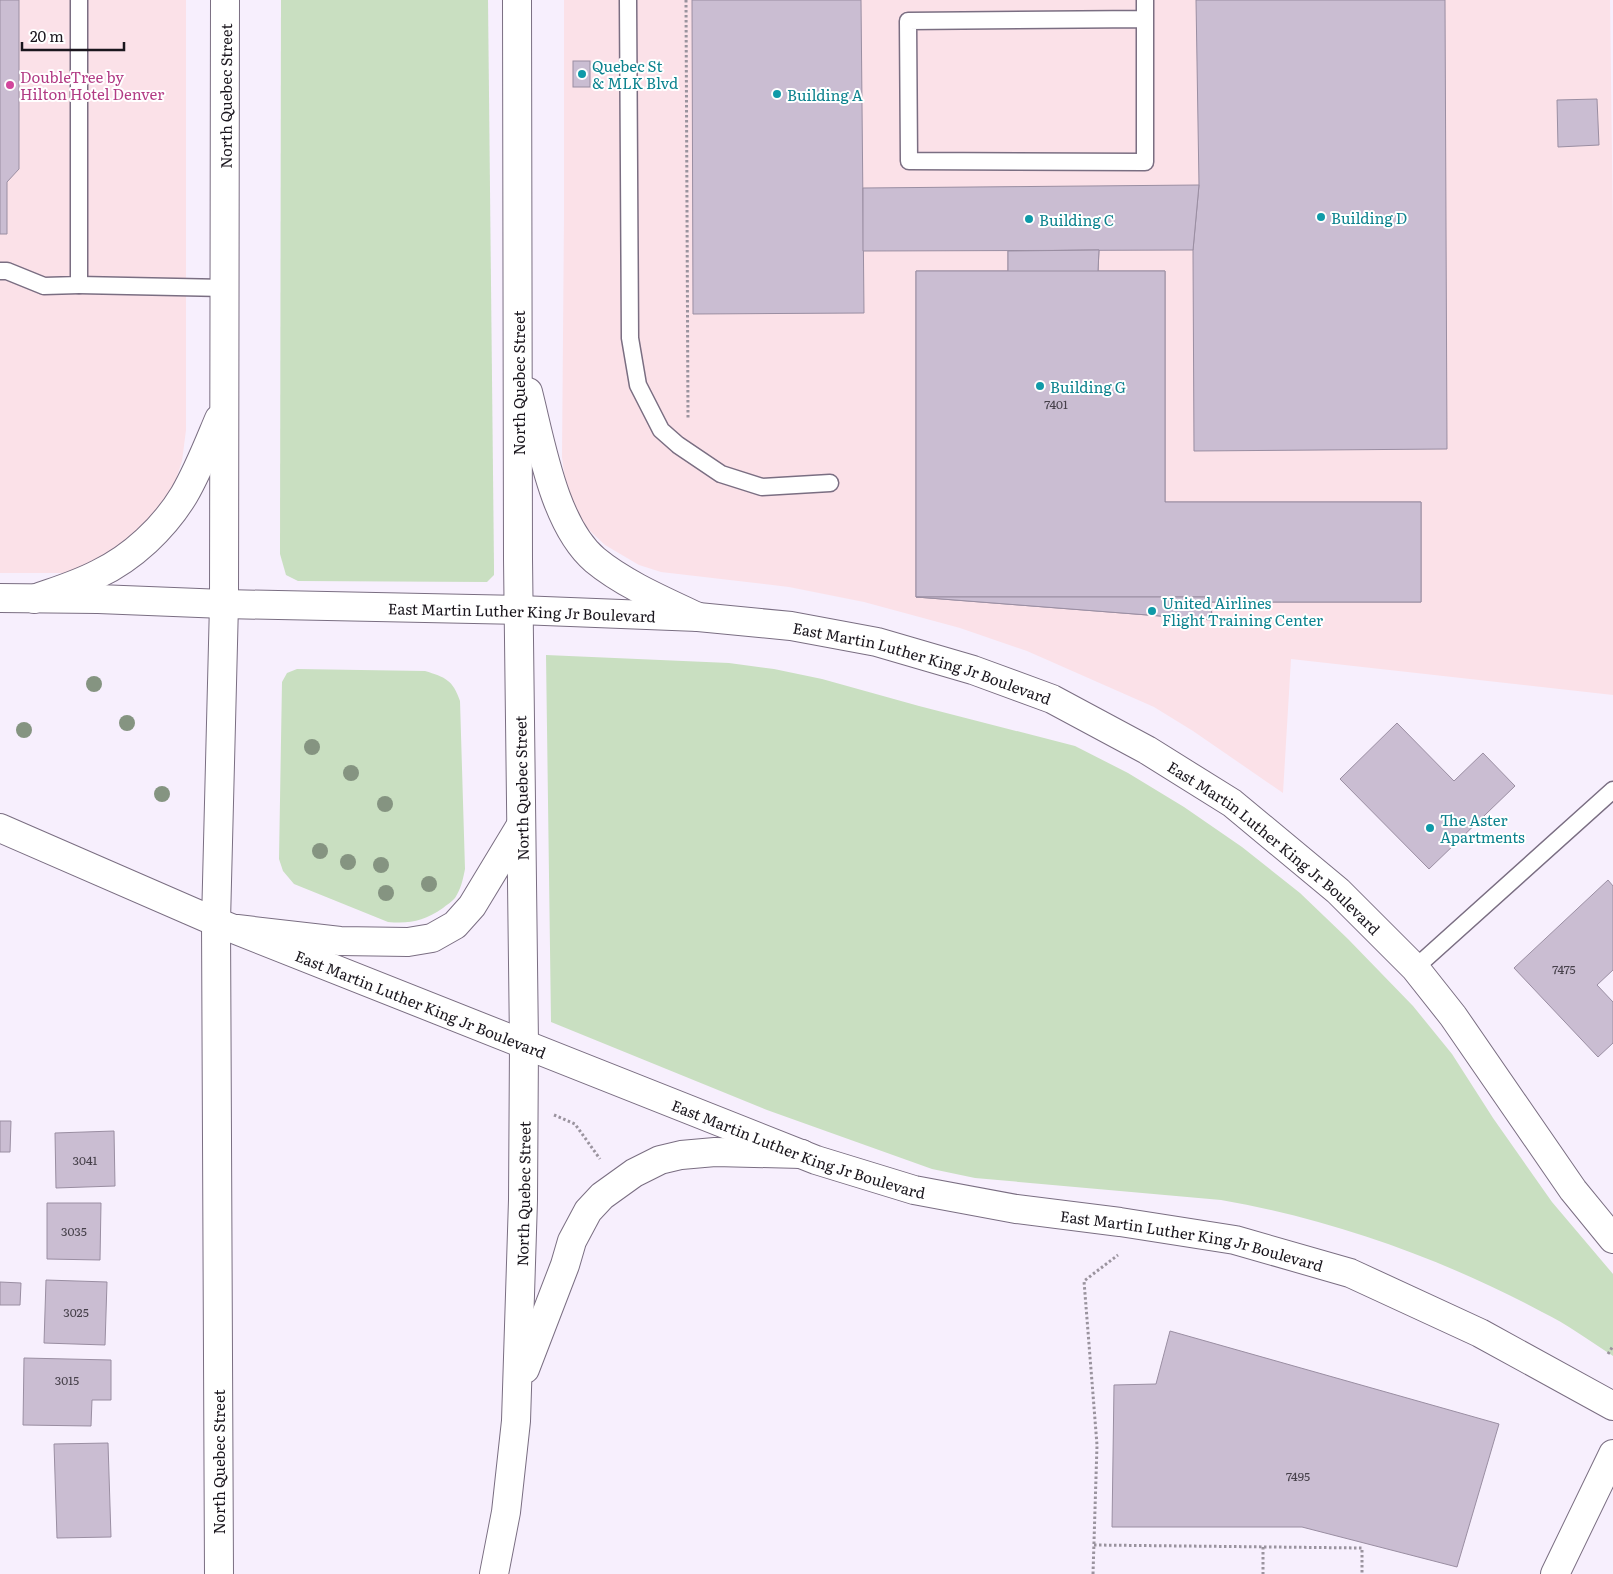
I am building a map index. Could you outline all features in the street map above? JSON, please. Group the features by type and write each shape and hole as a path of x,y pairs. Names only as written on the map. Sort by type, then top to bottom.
{"main road":[{"name":"North Quebec Street","path":"219,1574 226,926 224,604 225,0"},
{"name":"North Quebec Street","path":"494,1574 509,1484 518,1390 523,1200 524,1044 519,610 517,0"},
{"path":"518,355 553,489 576,540 594,560 620,577 698,617"},
{"path":"34,599 100,574 126,557 168,519 184,495 224,409"},
{"name":"East Martin Luther King Jr Boulevard","path":"0,598 519,610 698,617 791,626 877,642 973,670 1052,698 1147,750 1232,804 1338,891 1415,968 1453,1016 1573,1190 1613,1239"},
{"path":"226,926 340,941 401,942 432,938 455,926 472,906 522,824"},
{"name":"East Martin Luther King Jr Boulevard","path":"0,828 226,926 802,1154 914,1190 1016,1209 1120,1222 1235,1240 1350,1273 1480,1333 1613,1406"},
{"path":"518,1390 565,1265 572,1241 588,1211 602,1196 643,1168 660,1160 681,1155 715,1152 802,1154"},
{"path":"1555,1574 1613,1454"}],"lane":[{"path":"79,0 79,285"},
{"path":"628,0 630,338 638,385 661,430 678,445 720,474 762,488 830,483"},
{"path":"1145,0 1145,19 1145,162 909,161 908,21 1145,19"},
{"path":"0,271 7,271 44,286 225,288"},
{"path":"1415,968 1613,790"}],"path":[{"path":"686,0 688,424"},
{"path":"553,1115 575,1124 600,1160"},
{"path":"1084,1281 1097,1445 1093,1574"},
{"path":"1608,1354 1613,1346"},
{"path":"1094,1545 1362,1548 1362,1574"},
{"path":"1263,1547 1263,1574"}],"shaded area":[{"path":"0,0 186,0 186,430 182,461 174,486 160,507 127,544 72,573 0,573"},
{"name":"United Airlines Flight Training Center","path":"564,0 1610,0 1613,237 1613,695 1291,659 1283,793 1193,731 1154,707 1027,651 960,628 864,602 789,587 661,572 639,565 605,545 589,530 580,518 565,480 562,457"}],"green space":[{"path":"281,0 488,0 494,575 487,582 298,581 286,575 280,554"},
{"path":"546,655 729,663 774,669 822,679 1075,746 1128,773 1184,807 1242,847 1300,893 1413,1006 1452,1054 1493,1118 1552,1202 1613,1274 1613,1356 1560,1322 1466,1275 1386,1243 1345,1230 1263,1208 1221,1200 975,1178 932,1169 767,1110 551,1022"},
{"path":"297,669 425,671 447,680 454,688 460,701 465,869 463,880 455,898 443,908 417,921 388,922 294,884 283,871 279,859 282,682 287,673"}],"building":[{"name":"DoubleTree by Hilton Hotel Denver","path":"0,0 19,0 19,169 7,182 7,234 0,234"},
{"name":"Building A","path":"692,0 861,0 864,313 693,314"},
{"name":"Building D","path":"1196,0 1445,0 1447,449 1194,451 1193,250 1199,185"},
{"name":"Quebec St & MLK Blvd","path":"573,61 590,61 590,87 573,87"},
{"path":"1597,99 1599,145 1558,147 1557,100"},
{"name":"Building C","path":"1199,185 1193,250 863,251 863,188"},
{"path":"1099,250 1098,271 1008,271 1008,251"},
{"name":"Building G","path":"1099,250 1098,271 1165,271 1165,502 1421,502 1421,602 1211,602 1212,620 916,597 916,271 1008,271 1008,251"},
{"name":"Building G","path":"916,271 1165,271 1165,502 1421,502 1421,602 1211,602 1211,597 916,597"},
{"name":"United Airlines Flight Training Center","path":"916,597 1211,597 1212,620"},
{"name":"The Aster Apartments","path":"1397,723 1454,781 1483,753 1515,786 1429,869 1340,779"},
{"path":"1608,880 1613,886 1613,970 1597,985 1613,1002 1613,1043 1598,1057 1514,968"},
{"path":"0,1121 11,1121 10,1152 0,1152"},
{"path":"114,1131 115,1186 56,1188 55,1133"},
{"path":"47,1203 101,1203 100,1260 47,1259"},
{"path":"46,1280 107,1282 105,1345 44,1343"},
{"path":"0,1282 21,1283 20,1305 0,1305"},
{"path":"1170,1331 1499,1424 1457,1567 1302,1527 1112,1527 1114,1385 1156,1384"},
{"path":"24,1358 111,1360 111,1400 92,1400 91,1426 23,1425"},
{"path":"108,1443 111,1537 57,1538 54,1444"}],"place":[{"name":"Quebec St & MLK Blvd","path":"582,74"},
{"name":"DoubleTree by Hilton Hotel Denver","path":"10,85"},
{"name":"Building A","path":"777,94"},
{"name":"Building D","path":"1321,217"},
{"name":"Building C","path":"1029,219"},
{"name":"Building G","path":"1040,386"},
{"name":"United Airlines Flight Training Center","path":"1152,611"},
{"name":"The Aster Apartments","path":"1430,828"}]}
